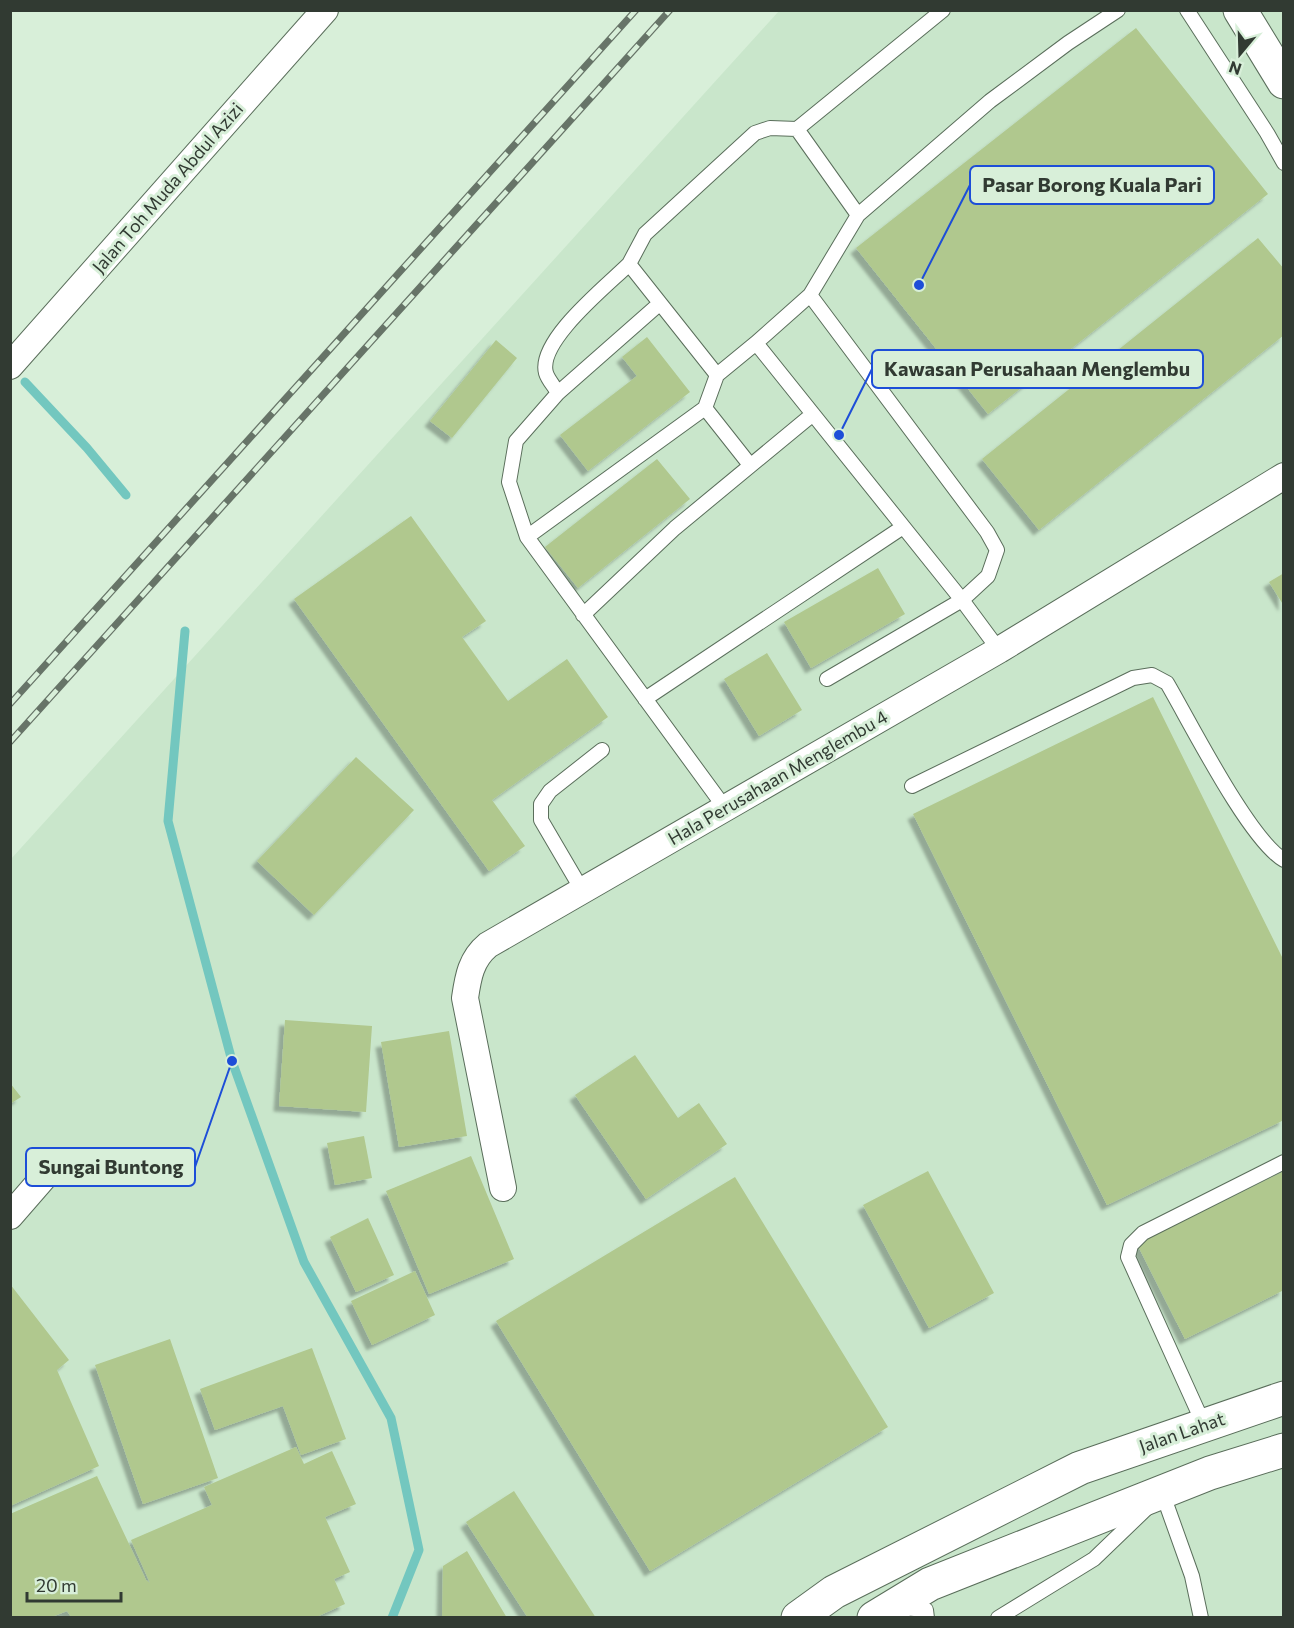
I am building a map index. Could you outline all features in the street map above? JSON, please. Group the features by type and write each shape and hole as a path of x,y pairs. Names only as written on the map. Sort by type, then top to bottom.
{"main road":[{"path":"1240,10 1284,82"},
{"name":"Jalan Lahat","path":"798,1617 834,1592 1080,1468 1284,1398"},
{"path":"881,1613 930,1584 1210,1473 1284,1450"}],"street":[{"name":"Jalan Toh Muda Abdul Azizi","path":"10,366 324,10"},
{"name":"Hala Perusahaan Menglembu 4","path":"503,1188 465,998 468,975 478,954 488,945 582,890 999,650 1284,476"},
{"path":"10,1216 50,1170"}],"lane":[{"path":"558,393 546,373 546,358 552,347 565,327 629,264 645,234 755,133 770,128 797,129 943,10"},
{"path":"527,537 705,408 717,375 810,295 858,215 990,101 1068,43 1118,10"},
{"path":"1187,10 1284,163"},
{"path":"797,129 858,215"},
{"path":"629,264 658,305 717,375"},
{"path":"810,295 987,532 997,550 988,576 962,600 827,680"},
{"path":"658,305 558,393 516,441 509,482 527,537 725,808"},
{"path":"756,343 962,600 999,650"},
{"path":"705,408 750,465"},
{"path":"583,615 675,528 813,414"},
{"path":"645,699 903,527"},
{"path":"912,786 1133,678 1152,675 1167,682 1251,826 1274,855 1284,860"},
{"path":"582,890 541,819 542,804 550,791 602,750"},
{"path":"1204,1425 1128,1257 1131,1245 1143,1233 1284,1162"},
{"path":"998,1617 1094,1559 1114,1542 1162,1492 1192,1576 1201,1617"},
{"path":"881,1613 913,1607 926,1610 927,1617"}],"shaded area":[{"path":"779,11 1283,11 1283,1617 11,1618 11,859"}],"building":[{"path":"1136,28 1268,194 988,414 856,248"},
{"path":"1258,238 1284,269 1284,335 1039,530 982,459"},
{"path":"647,337 690,392 588,471 560,435 637,376 622,357"},
{"path":"496,340 517,358 452,438 430,421"},
{"path":"657,459 690,499 578,588 545,547"},
{"path":"411,516 486,621 462,637 508,701 567,659 608,717 492,800 525,846 489,871 294,599"},
{"path":"878,568 905,614 811,668 784,622"},
{"path":"1284,573 1284,606 1269,582"},
{"path":"767,653 802,710 759,736 724,679"},
{"path":"1153,697 1284,961 1284,1120 1107,1205 913,814"},
{"path":"356,757 414,810 314,915 257,861"},
{"path":"285,1020 372,1026 366,1112 279,1106"},
{"path":"449,1031 467,1136 399,1147 381,1042"},
{"path":"635,1055 678,1118 699,1103 727,1144 646,1199 575,1095"},
{"path":"10,1083 21,1097 10,1104"},
{"path":"364,1136 372,1178 335,1185 327,1143"},
{"path":"471,1156 514,1259 429,1294 386,1191"},
{"path":"928,1171 994,1293 929,1328 863,1205"},
{"path":"1284,1171 1284,1290 1185,1339 1137,1244"},
{"path":"735,1177 888,1427 650,1571 496,1321"},
{"path":"368,1218 394,1275 356,1292 330,1237"},
{"path":"415,1271 435,1315 372,1345 351,1301"},
{"path":"10,1284 69,1360 57,1370 99,1466 10,1506"},
{"path":"170,1339 218,1478 143,1504 95,1365"},
{"path":"312,1348 346,1439 301,1455 283,1406 215,1430 200,1389"},
{"path":"296,1447 304,1464 332,1451 356,1504 325,1517 350,1572 334,1579 345,1604 314,1618 72,1618 67,1611 49,1618 10,1618 10,1514 97,1476 146,1580 150,1583 131,1540 212,1505 204,1487"},
{"path":"514,1491 596,1618 528,1618 466,1522"},
{"path":"467,1551 507,1618 442,1618 443,1566"}],"waterway":[{"path":"25,382 87,448 126,495"},
{"path":"185,631 168,821 232,1061 304,1262 391,1418 419,1550 392,1618"}],"railway":[{"path":"10,704 636,10"},
{"path":"10,742 670,10"}],"place":[{"name":"Pasar Borong Kuala Pari","path":"919,285"},
{"name":"Kawasan Perusahaan Menglembu","path":"839,435"},
{"name":"Sungai Buntong","path":"232,1061"}]}
